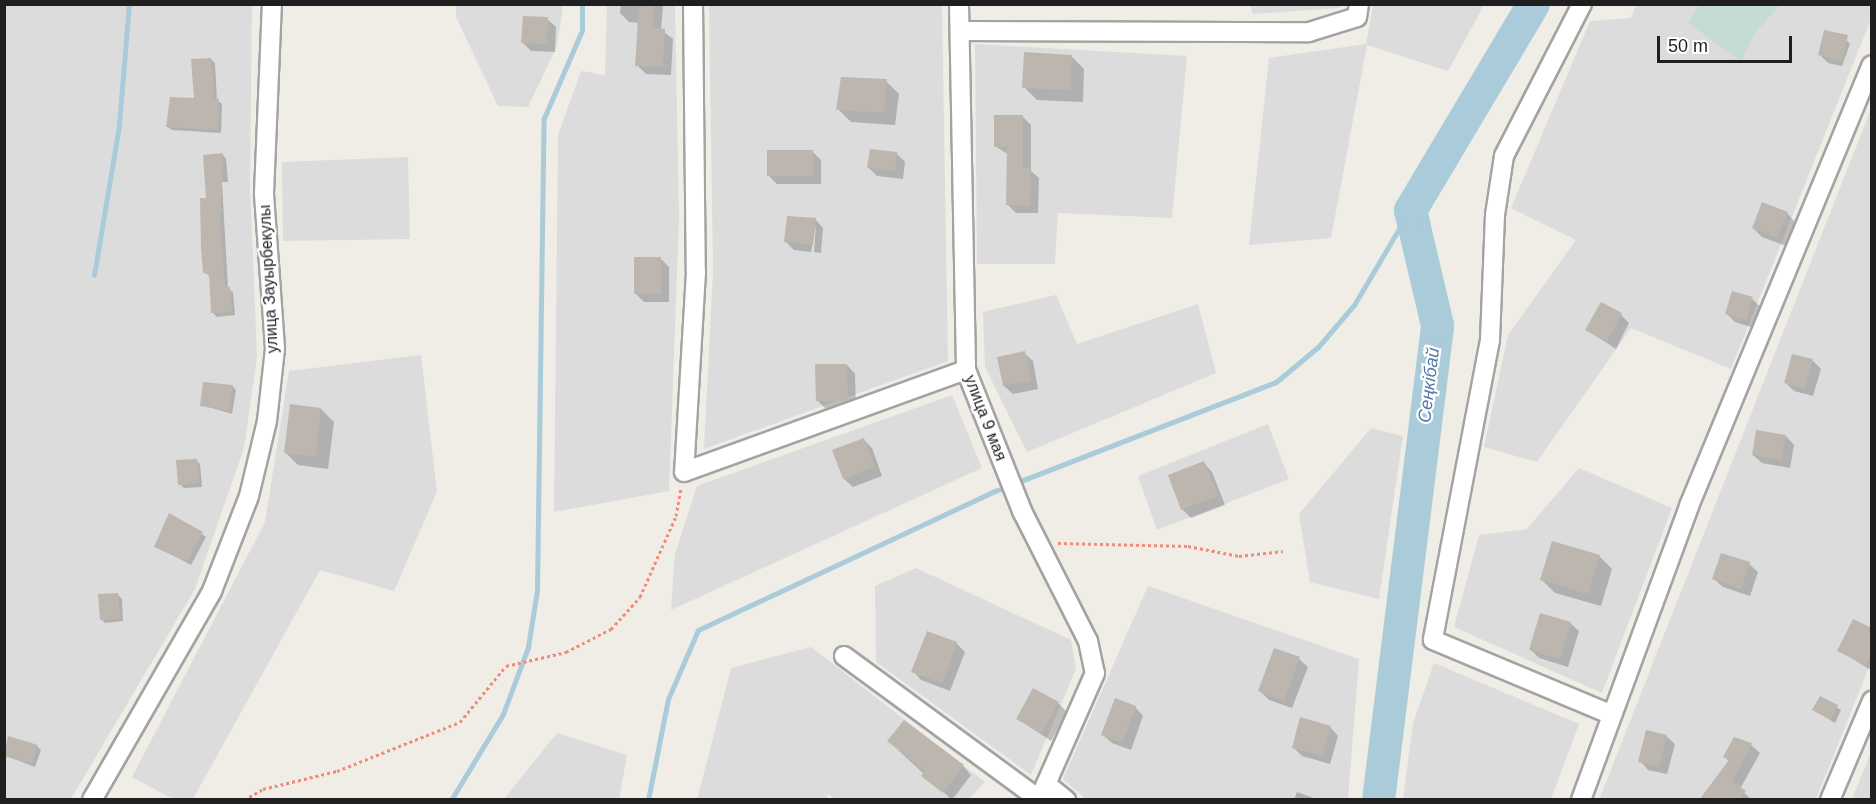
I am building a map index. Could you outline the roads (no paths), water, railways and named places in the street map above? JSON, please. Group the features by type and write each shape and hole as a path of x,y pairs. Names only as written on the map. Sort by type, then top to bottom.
{"street":[{"name":"улица Зауырбекулы","path":"92,800 212,591 249,496 267,421 275,348 264,193 272,4"},
{"path":"693,4 696,272 684,472 966,370"},
{"name":"улица 9 мая","path":"959,4 966,370 1022,511 1088,641 1095,674 1041,794"},
{"path":"960,31 1309,32 1357,17 1359,4"},
{"path":"1582,4 1504,156 1495,215 1490,340 1433,640 1612,715"},
{"path":"1581,800 1689,506 1872,65"},
{"path":"844,656 1041,794 1066,800"},
{"path":"1830,800 1872,701"}],"waterway":[{"path":"94,275 119,125 129,4"},
{"path":"451,800 503,714 528,647 537,590 544,118 582,30 582,4"},
{"name":"Сеңкібай","path":"1378,800 1437,325 1410,210 1533,4"},
{"path":"648,800 668,699 698,630 995,491 1276,382 1318,347 1354,305 1410,210"}]}
